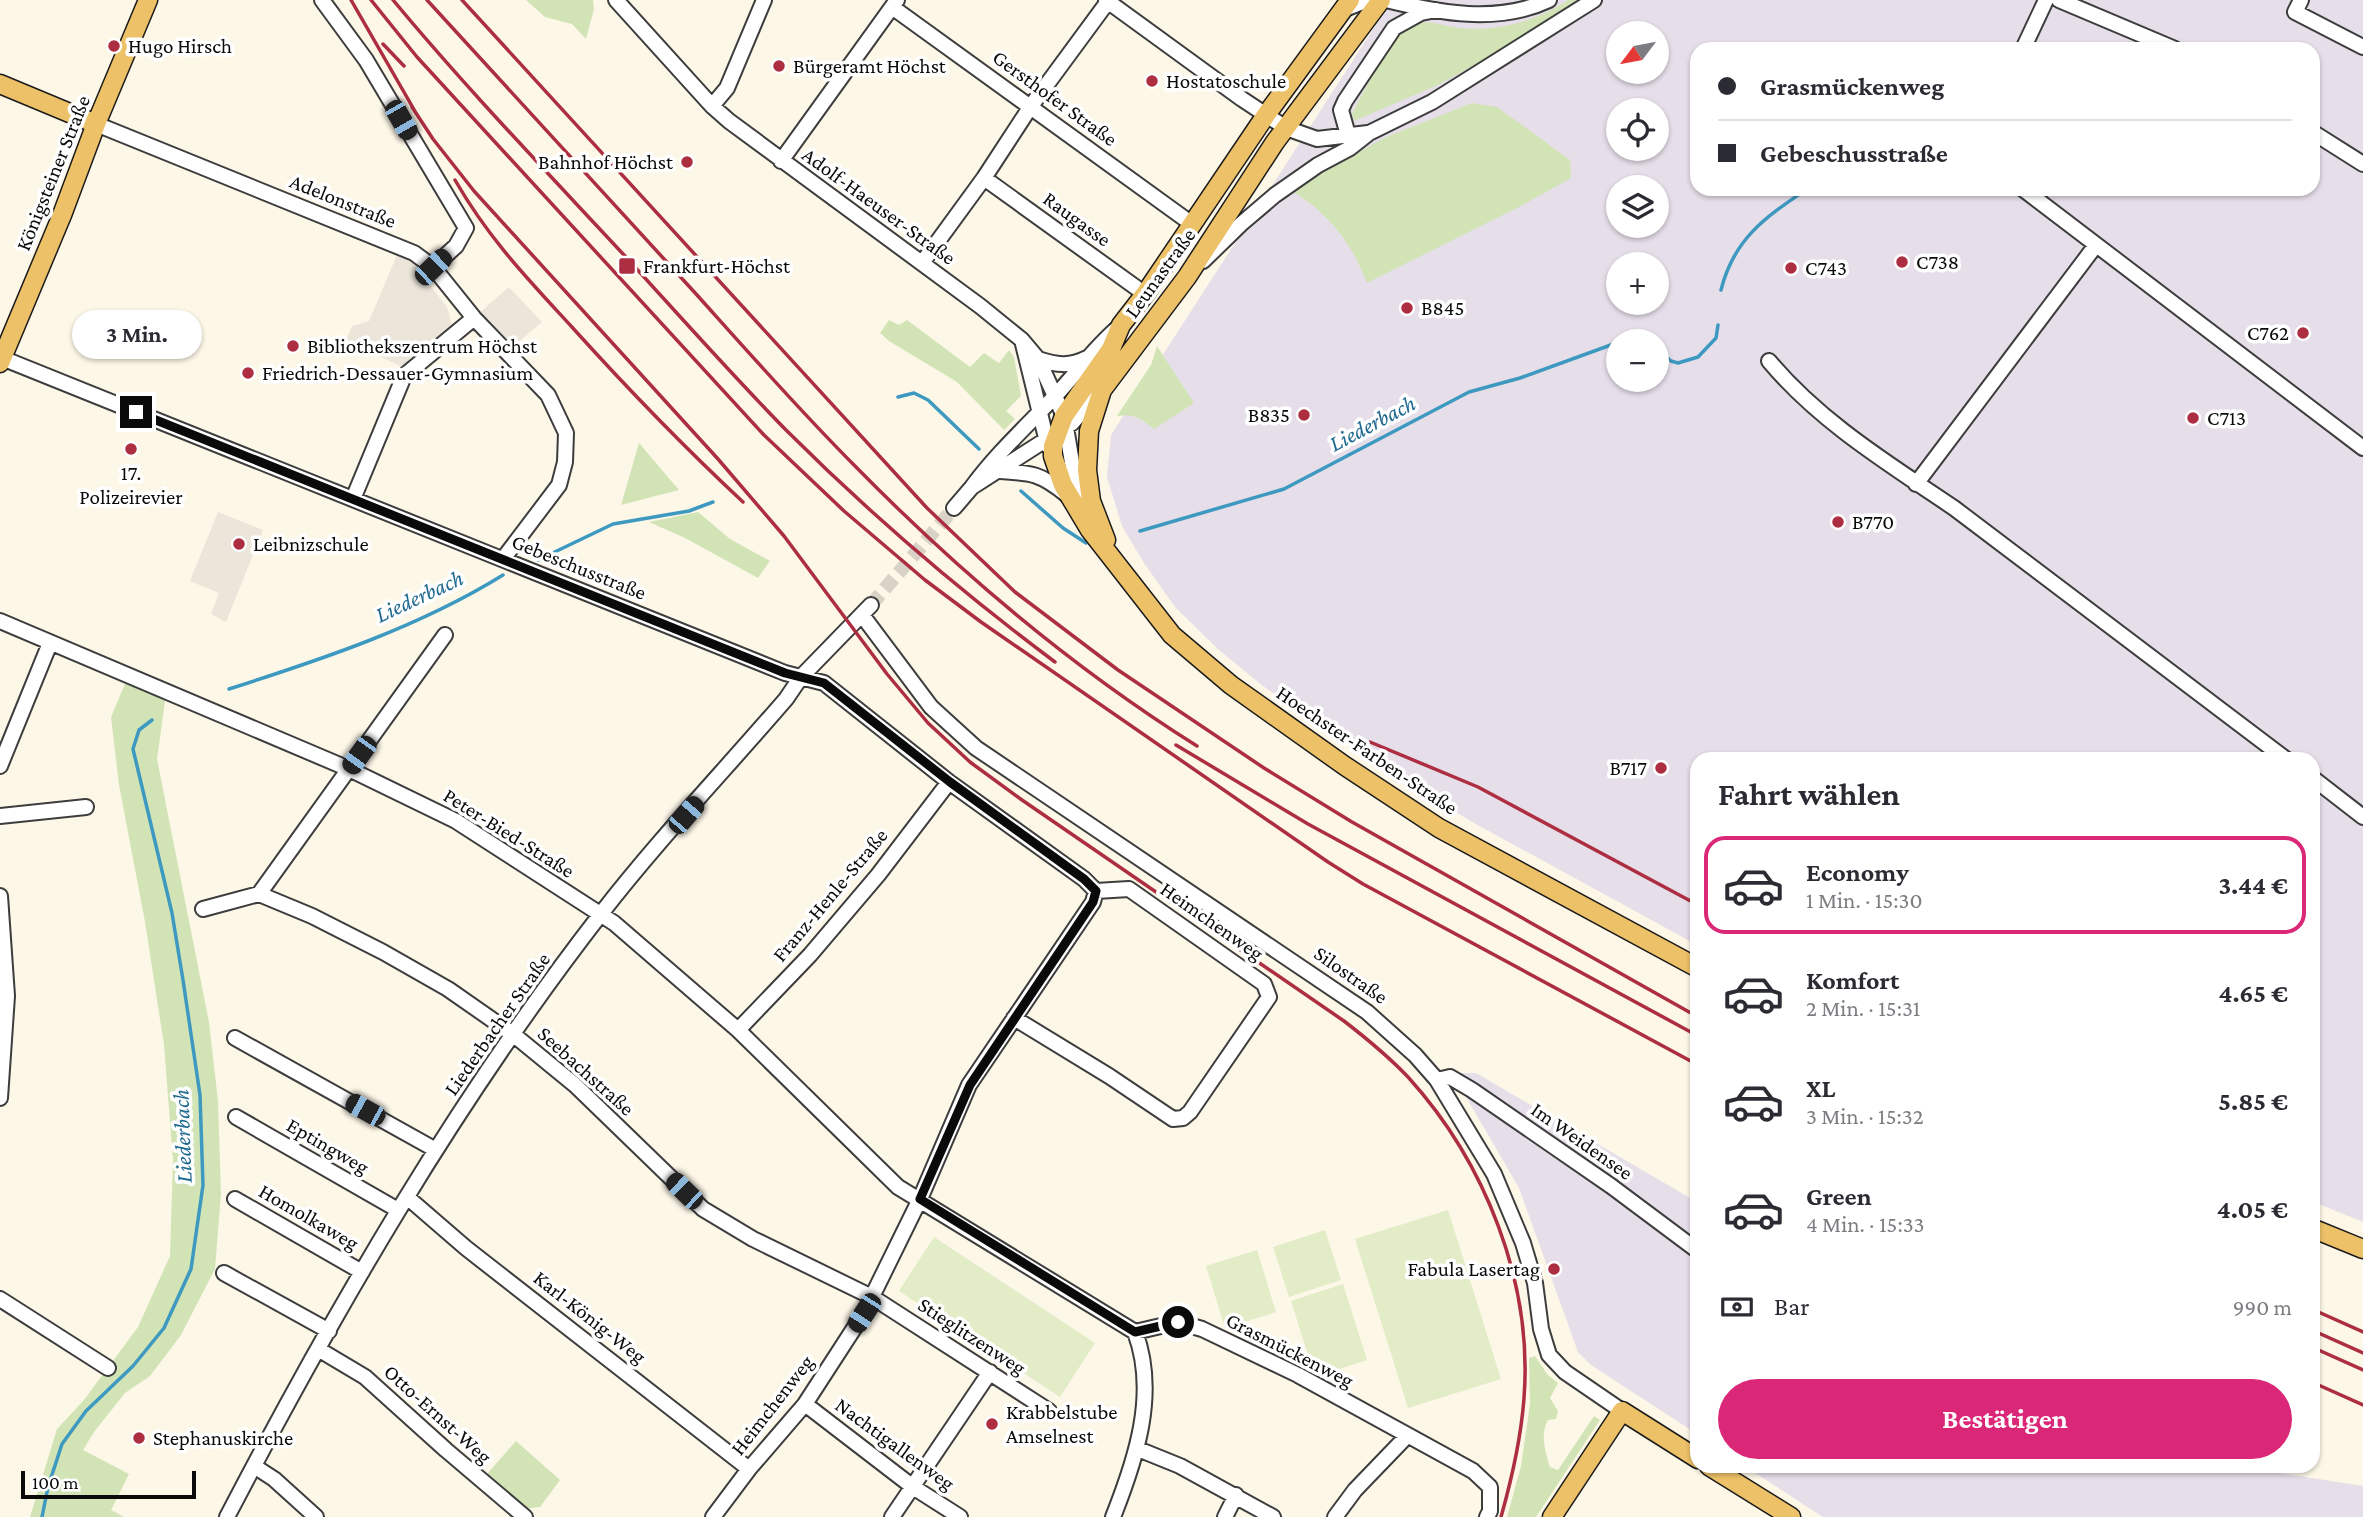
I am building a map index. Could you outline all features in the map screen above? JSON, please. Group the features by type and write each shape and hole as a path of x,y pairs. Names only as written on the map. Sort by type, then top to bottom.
{"main road":[{"name":"Königsteiner Straße","path":"1,359 148,0"},
{"name":"Leunastraße","path":"1117,562 1091,501 1087,458 1092,417 1102,390 1187,277 1286,128 1381,0"},
{"name":"Leunastraße","path":"1063,426 1111,349 1121,325 1145,294 1266,115 1346,5"},
{"path":"0,84 96,124"},
{"name":"Hoechster-Farben-Straße","path":"1063,426 1052,446 1054,461 1070,498 1090,530 1157,616 1196,657 1230,685 1345,766 1439,828 1690,964"},
{"path":"2320,1231 2363,1249"},
{"path":"1552,1517 1622,1411"},
{"name":"Silostraße","path":"1622,1411 1690,1454"},
{"path":"1720,1473 1791,1517"}],"street":[{"path":"322,0 366,60 466,228 456,246 433,267"},
{"name":"Adolf-Haeuser-Straße","path":"616,0 712,106 781,161 922,262 1022,340 1038,359 1046,404"},
{"path":"712,106 727,88 764,0"},
{"path":"922,262 984,178 1031,106 1107,0 1286,128 1317,139 1369,133"},
{"path":"1346,5 1368,0"},
{"name":"Leunastraße","path":"1355,33 1368,0"},
{"path":"1387,0 1435,5"},
{"path":"1417,0 1472,14 1527,9 1549,0"},
{"path":"1187,277 1241,224 1275,195 1318,165 1350,148 1369,133 1432,102 1594,0"},
{"path":"2026,42 2046,0"},
{"path":"2059,0 2158,42"},
{"path":"2301,0 2295,12 2363,47"},
{"path":"781,161 894,4"},
{"name":"Gersthofer Straße","path":"894,4 1192,224"},
{"path":"1348,135 1341,110 1345,101 1394,28 1435,5"},
{"name":"Adelonstraße","path":"96,124 414,253 433,267 474,318 548,395 562,421 567,439 559,485 503,559"},
{"path":"2320,137 2363,164"},
{"name":"Raugasse","path":"984,178 1145,294"},
{"path":"2032,196 2363,448"},
{"path":"1916,484 2096,245"},
{"path":"353,499 404,376 474,318"},
{"name":"Leunastraße","path":"972,487 988,465 1102,341 1121,325"},
{"name":"Adolf-Haeuser-Straße","path":"1022,340 1033,383 1063,426"},
{"path":"1038,359 1075,365 1090,357"},
{"name":"Gebeschusstraße","path":"1,359 785,673 824,683 950,782 1084,879 1096,891"},
{"path":"1769,361 1800,396 1916,484 1954,508 2276,752"},
{"path":"954,508 972,487 1063,426 1102,390"},
{"path":"1046,404 1063,426 1078,487 1100,527"},
{"name":"Hoechster-Farben-Straße","path":"998,471 1033,474 1044,478 1070,498"},
{"name":"Liederbacher Straße","path":"227,1517 318,1349 398,1210 514,1035 600,915 786,699 801,677 866,610"},
{"name":"Silostraße","path":"866,610 931,707 976,748 1367,1012 1416,1055 1437,1080 1472,1135 1509,1206 1535,1283 1541,1329 1549,1355 1565,1372 1622,1411"},
{"name":"Peter-Bied-Straße","path":"0,621 349,769 456,821 633,939 738,1030 898,1187 920,1199"},
{"path":"204,909 259,894 445,635"},
{"path":"0,766 50,643"},
{"name":"Franz-Henle-Straße","path":"738,1030 810,955 878,875 950,782"},
{"path":"2320,784 2363,817"},
{"path":"0,816 86,807"},
{"name":"Heimchenweg","path":"713,1517 748,1469 805,1404 864,1313 920,1199 970,1085 1014,1018 1093,902 1096,891 1129,889 1264,984 1269,997 1190,1112 1183,1118 1173,1119 1014,1018"},
{"name":"Seebachstraße","path":"259,894 312,916 448,989 514,1035 575,1085 703,1209 753,1239 872,1297"},
{"path":"0,897 7,996 0,1098"},
{"path":"235,1038 436,1150"},
{"name":"Im Weidensee","path":"1437,1080 1450,1077 1472,1090 1611,1186 1690,1245"},
{"name":"Eptingweg","path":"236,1117 398,1210"},
{"name":"Karl-König-Weg","path":"407,1197 466,1248 748,1469"},
{"name":"Homolkaweg","path":"234,1199 362,1272"},
{"path":"920,1199 1135,1332 1142,1351 1144,1407 1138,1449 1113,1517"},
{"path":"224,1273 329,1331"},
{"name":"Stieglitzenweg","path":"872,1297 1049,1411"},
{"path":"0,1299 108,1368"},
{"name":"Grasmückenweg","path":"1135,1332 1178,1322 1202,1329 1298,1375 1473,1471 1490,1488 1490,1511 1487,1517"},
{"name":"Otto-Ernst-Weg","path":"318,1349 366,1377 525,1517"},
{"path":"892,1517 990,1372"},
{"name":"Nachtigallenweg","path":"805,1404 913,1487 960,1517"},
{"path":"1335,1517 1355,1490 1407,1436"},
{"path":"1138,1449 1180,1466 1273,1517"},
{"path":"254,1466 274,1479 316,1517"},
{"path":"1225,1517 1236,1495"}],"shaded area":[{"path":"1392,0 2363,0 2363,1222 2320,1204 2320,752 1690,752 1690,941 1474,823 1372,762 1263,686 1219,650 1175,607 1122,526 1107,477 1111,435"},
{"path":"397,255 411,261 447,307 452,325 402,367 346,340 352,326 369,321"},
{"path":"509,287 542,322 509,350 477,315"},
{"path":"218,512 263,530 226,622 211,614 219,593 190,581"},
{"path":"1452,1073 1476,1073 1690,1198 1690,1429 1591,1365 1578,1352 1519,1188"},
{"path":"1755,1473 2280,1473 2363,1486 2363,1517 1823,1517"}],"green space":[{"path":"526,0 593,0 594,9 586,39 572,24 545,17"},
{"path":"1568,0 1582,0 1529,35 1438,85 1354,121 1352,114 1379,65 1396,40 1412,25 1430,23 1474,29 1502,26 1543,14"},
{"path":"1472,103 1497,107 1570,160 1571,178 1367,283 1354,255 1338,231 1318,210 1293,192 1386,137"},
{"path":"889,320 899,325 907,320 970,367 984,353 999,363 1009,350 1014,357 1021,396 1006,411 1015,419 1004,430 957,382 889,341 880,333"},
{"path":"1157,346 1194,403 1154,429 1137,417 1117,416 1151,365"},
{"path":"639,443 679,490 621,505"},
{"path":"698,512 730,539 770,561 758,578 685,538 649,522"},
{"path":"127,679 166,694 157,759 209,1022 218,1101 221,1194 215,1269 181,1335 150,1376 125,1393 83,1450 129,1474 111,1510 124,1517 30,1517 57,1429 84,1400 138,1327 170,1256 173,1160 164,1045 145,922 119,785 111,717"},
{"path":"1448,1210 1501,1379 1408,1408 1355,1239"},
{"path":"1325,1230 1341,1280 1289,1297 1273,1247"},
{"path":"934,1237 1095,1343 1060,1397 899,1291"},
{"path":"1257,1250 1276,1312 1225,1328 1206,1266"},
{"path":"1343,1284 1367,1360 1315,1377 1291,1301"},
{"path":"1535,1356 1548,1375 1558,1383 1550,1398 1558,1411 1556,1419 1548,1420 1544,1431 1550,1467 1558,1470 1594,1416 1600,1420 1536,1517 1507,1517 1521,1466 1530,1404 1529,1358"},
{"path":"516,1441 560,1480 540,1507 524,1509 487,1474"}],"waterway":[{"name":"Liederbach","path":"1721,290 1734,256 1743,243 1765,220 1797,196"},
{"name":"Liederbach","path":"1669,359 1678,363 1698,357 1716,338 1718,325"},
{"name":"Liederbach","path":"1140,531 1284,489 1469,392 1520,378 1606,347"},
{"name":"Liederbach","path":"898,397 914,393 928,400 979,449"},
{"name":"Liederbach","path":"1021,491 1063,528 1086,543"},
{"name":"Liederbach","path":"538,560 613,524 689,511 713,502"},
{"name":"Liederbach","path":"229,689 300,666 404,626 438,611 503,575"},
{"name":"Liederbach","path":"42,1517 48,1487 62,1444 86,1411 133,1366 164,1328 191,1269 203,1185 200,1095 183,980 172,913 133,749 139,730 152,720"}],"tunnel":[{"path":"871,605 954,508"}],"railway":[{"path":"351,0 416,113"},
{"path":"371,0 417,57 764,435 844,511 925,580 981,622 1363,884 1690,1061"},
{"path":"393,0 507,129 786,430 916,551 1055,662"},
{"path":"427,0 795,403 894,505 976,580 1061,651 1197,746"},
{"path":"462,0 927,508 1015,592 1118,670 1264,768 1352,822 1690,1012"},
{"path":"383,44 404,66"},
{"path":"412,107 433,139 474,191 718,459 784,536 887,674 928,723 970,762 1022,800 1344,1021 1400,1069 1435,1110 1481,1185 1512,1268 1520,1311 1525,1354 1523,1413 1516,1458 1501,1517"},
{"path":"455,180 495,239 539,291 655,416 743,502"},
{"path":"1370,742 1478,787 1690,901"},
{"path":"1176,745 1308,824 1690,1032"},
{"path":"2320,1313 2363,1332"},
{"path":"2320,1334 2363,1353"},
{"path":"2320,1351 2363,1370"},
{"path":"2320,1386 2363,1405"}],"place":[{"name":"Hugo Hirsch","path":"114,46"},
{"name":"Bürgeramt Höchst","path":"779,66"},
{"name":"Hostatoschule","path":"1152,81"},
{"name":"Bahnhof Höchst","path":"687,162"},
{"name":"C738","path":"1902,262"},
{"name":"Frankfurt-Höchst","path":"627,266"},
{"name":"C743","path":"1791,268"},
{"name":"B845","path":"1407,308"},
{"name":"C762","path":"2303,333"},
{"name":"Bibliothekszentrum Höchst","path":"293,346"},
{"name":"Friedrich-Dessauer-Gymnasium","path":"248,373"},
{"name":"B835","path":"1304,415"},
{"name":"C713","path":"2193,418"},
{"name":"17. Polizeirevier","path":"131,449"},
{"name":"B770","path":"1838,522"},
{"name":"Leibnizschule","path":"239,544"},
{"name":"B717","path":"1661,768"},
{"name":"Fabula Lasertag","path":"1554,1269"},
{"name":"Krabbelstube Amselnest","path":"992,1424"},
{"name":"Stephanuskirche","path":"139,1438"}],"route":[{"path":"136,412 785,673 824,683 950,782 1084,879 1096,891 1093,902 970,1085 920,1199 1135,1332 1178,1322"}]}
